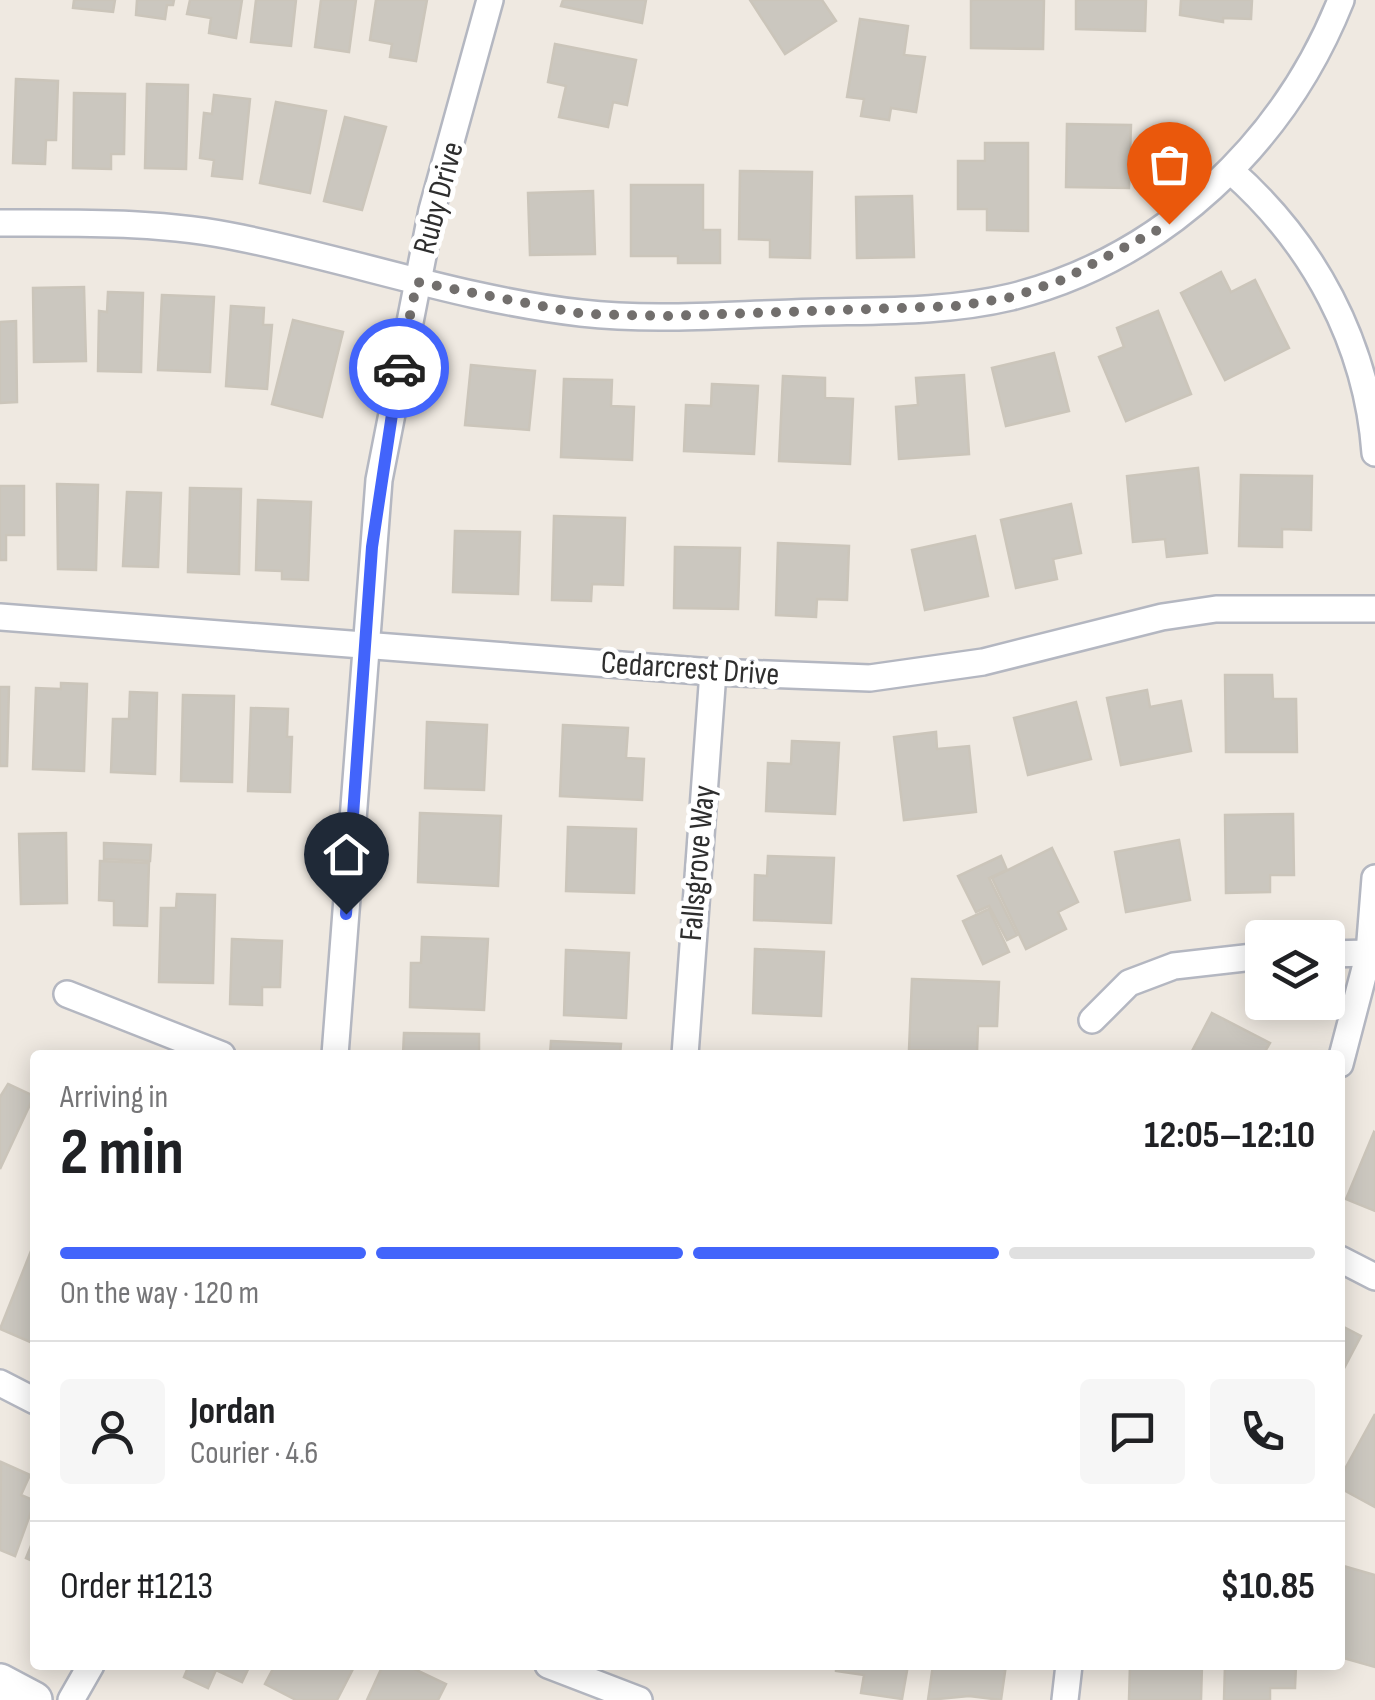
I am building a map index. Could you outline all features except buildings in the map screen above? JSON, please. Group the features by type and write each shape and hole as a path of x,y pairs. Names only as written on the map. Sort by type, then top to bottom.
{"main road":[{"path":"0,1682 34,1700"}],"street":[{"name":"Ruby Drive","path":"334,1050 379,480 417,282 490,0"},
{"path":"0,224 144,227 238,237 417,282 583,314 667,316 958,306 1012,297 1119,253 1169,224 1231,171 1303,80 1340,0"},
{"path":"1231,171 1261,198 1304,250 1335,306 1367,392 1375,454"},
{"name":"Cedarcrest Drive","path":"0,617 713,672 870,678 922,673 1162,617 1216,609 1375,609"},
{"name":"Fallsgrove Way","path":"685,1050 713,672"},
{"path":"1344,1050 1369,954 1375,878"},
{"path":"1345,954 1369,954"},
{"path":"1092,1020 1129,983 1174,966 1245,958"},
{"path":"67,994 209,1050"},
{"path":"1345,1261 1375,1278"},
{"path":"0,1384 30,1399"},
{"path":"71,1700 88,1670"},
{"path":"561,1670 640,1700"},
{"path":"1065,1700 1068,1670"}],"way so far":[{"path":"399,368 417,282 583,314 667,316 958,306 1012,297 1062,280 1169,224"}],"route":[{"path":"346,914 372,547 379,480 399,368"}]}
